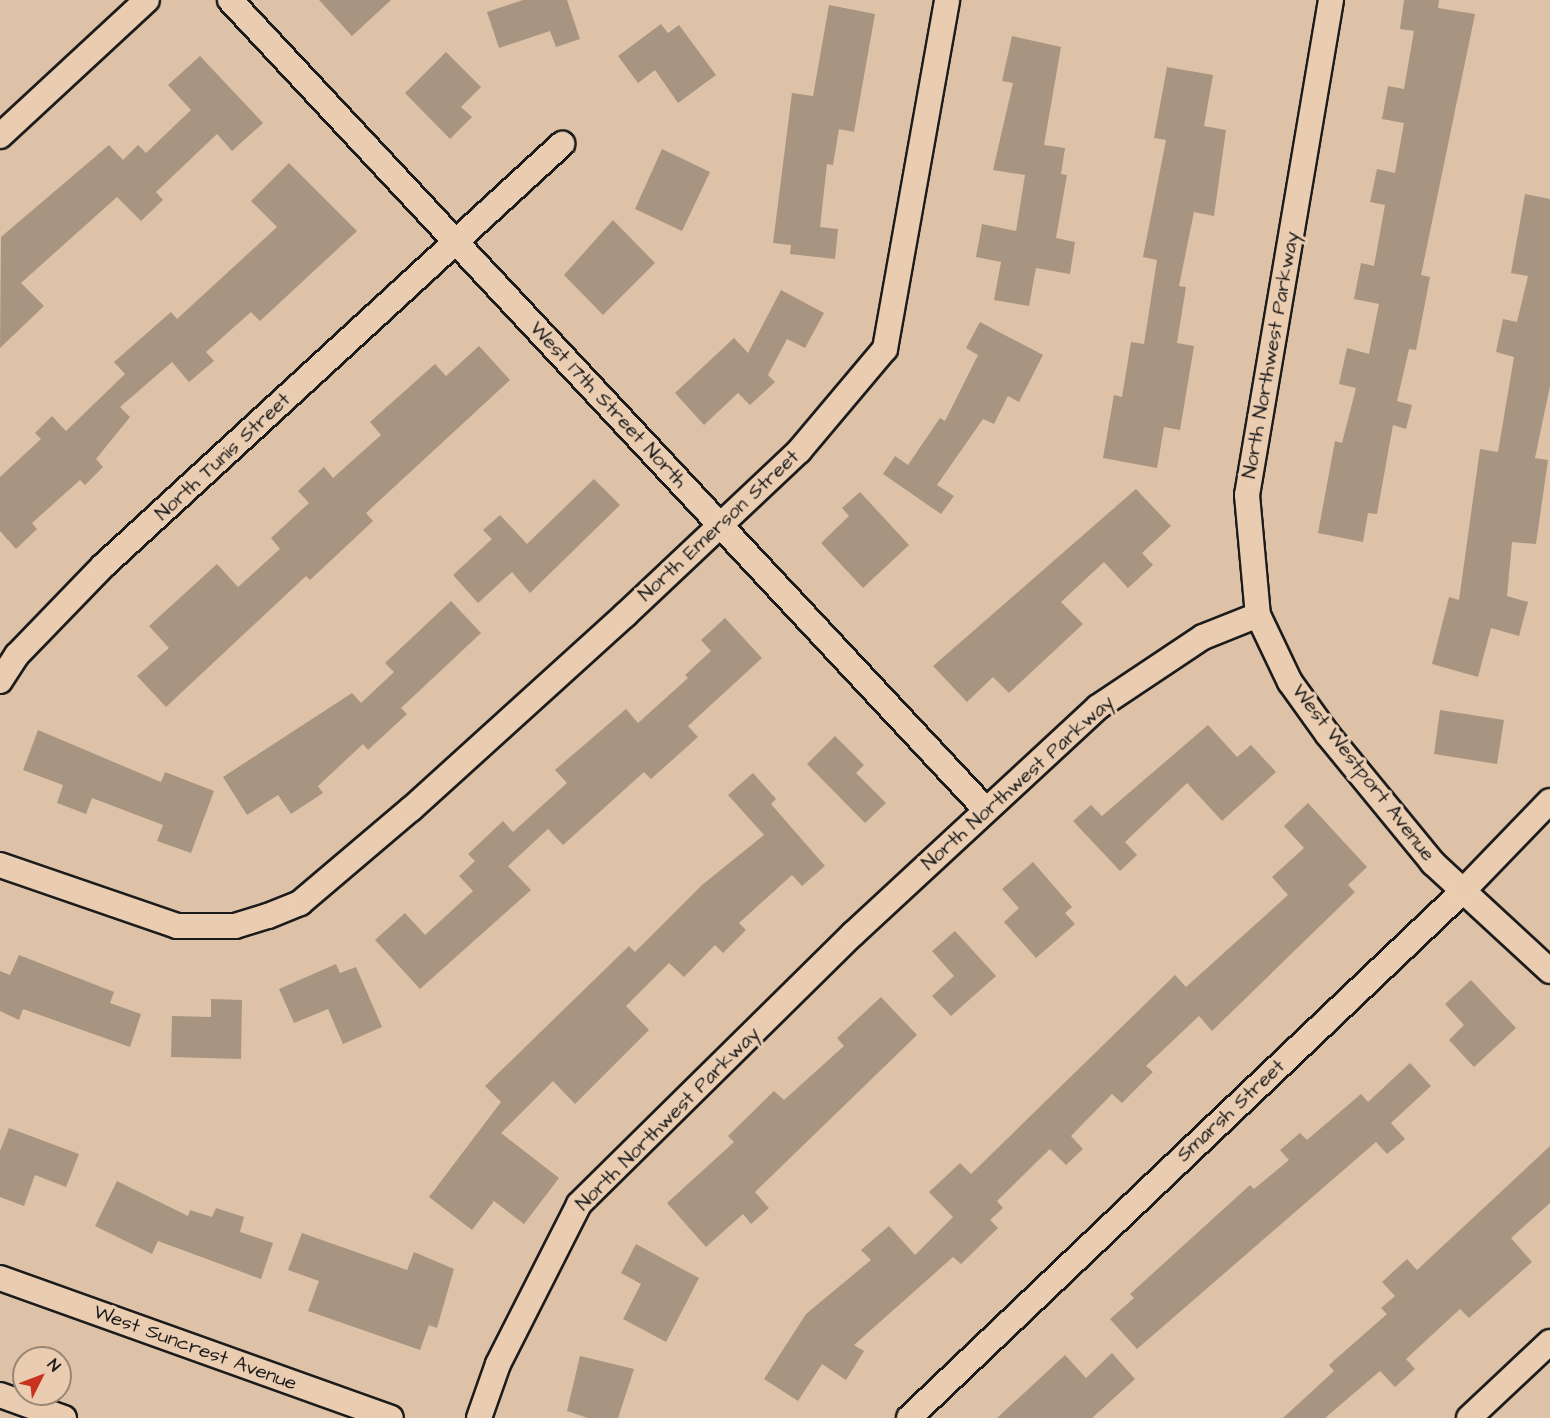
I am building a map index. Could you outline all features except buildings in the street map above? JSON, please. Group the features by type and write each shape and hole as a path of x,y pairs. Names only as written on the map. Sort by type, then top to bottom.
{"street":[{"path":"0,136 147,0"},
{"name":"West 17th Street North","path":"230,0 986,810"},
{"name":"North Emerson Street","path":"0,866 177,926 235,926 300,903 411,809 799,451 885,349 947,0"},
{"name":"North Northwest Parkway","path":"478,1418 498,1364 579,1204 986,810 1098,707 1203,637 1258,615 1247,495 1331,0"},
{"name":"North Tunis Street","path":"0,681 17,656 103,566 562,144"},
{"name":"West Westport Avenue","path":"1258,615 1290,682 1328,735 1433,863 1550,971"},
{"name":"Smarsh Street","path":"909,1418 1463,891 1550,801"},
{"name":"West Suncrest Avenue","path":"0,1278 391,1418"},
{"path":"1469,1418 1550,1342"},
{"path":"0,1395 64,1418"}]}
